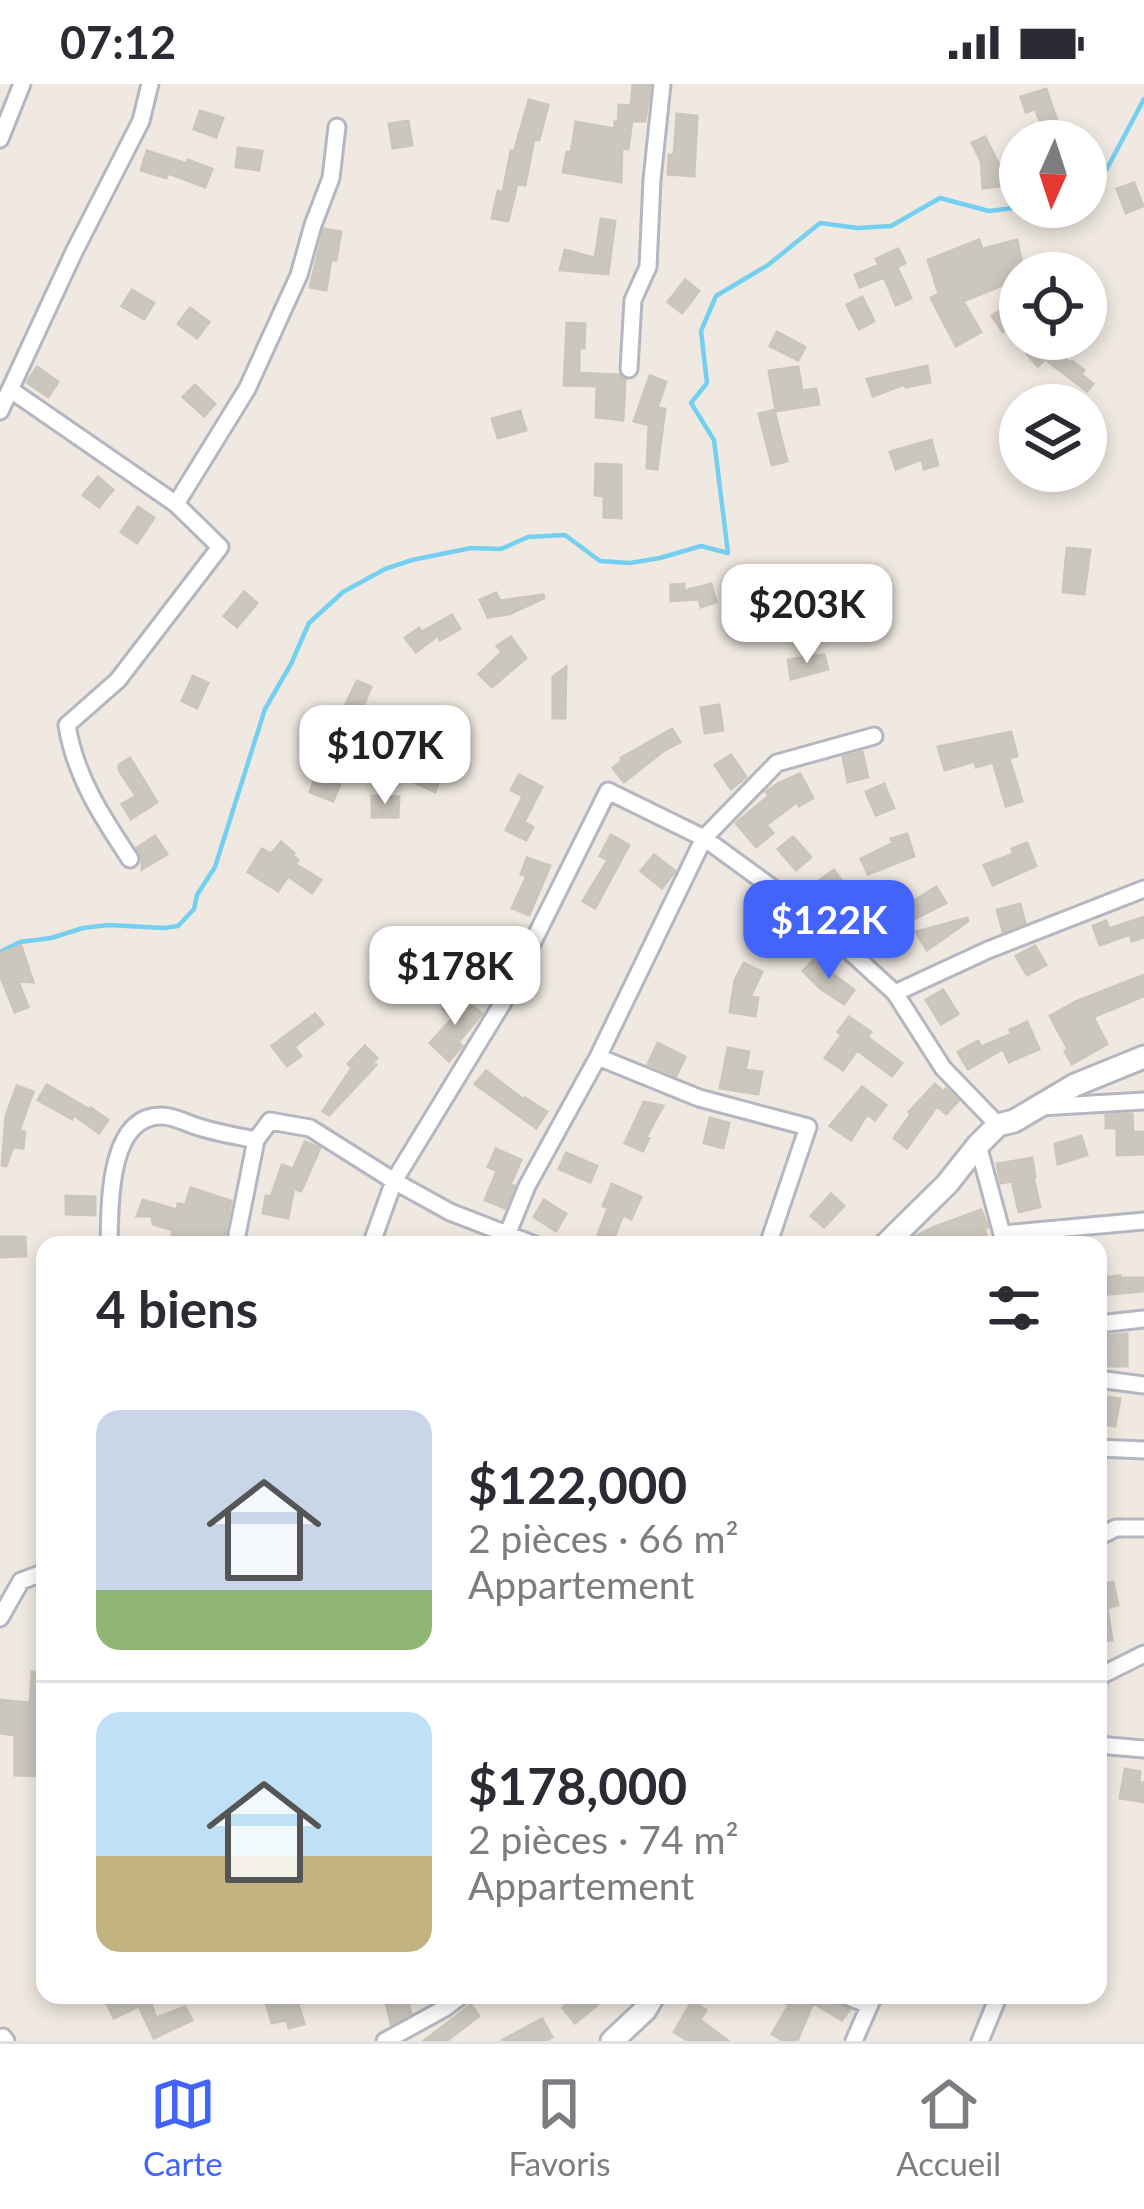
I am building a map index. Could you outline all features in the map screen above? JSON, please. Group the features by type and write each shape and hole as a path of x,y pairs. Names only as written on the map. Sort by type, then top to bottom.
{"street":[{"path":"0,139 22,84"},
{"path":"0,411 141,121 150,84"},
{"path":"629,369 633,300 648,267 662,84"},
{"path":"176,504 247,389 299,275 332,178 337,127"},
{"path":"11,390 176,504 220,547 118,680 67,725 94,806 130,860"},
{"path":"506,1236 526,1186 598,1057 704,838 777,764 874,736"},
{"path":"373,1236 394,1181 502,1004 608,791 704,838 811,916 895,993 943,1068 998,1125"},
{"path":"895,993 988,950 1144,889"},
{"path":"598,1057 699,1098 808,1127 771,1236"},
{"path":"894,1236 998,1125 1014,1121 1075,1085 1144,1057"},
{"path":"1037,1107 1144,1101"},
{"path":"110,1236 111,1190 122,1142 142,1120 163,1116 256,1139"},
{"path":"237,1236 256,1139 270,1121 310,1128 394,1181 499,1236"},
{"path":"978,1144 1003,1236"},
{"path":"1027,1236 1144,1221"},
{"path":"1107,1323 1144,1319"},
{"path":"1107,1380 1144,1385"},
{"path":"1107,1448 1144,1450"},
{"path":"1107,1532 1144,1528"},
{"path":"0,1618 21,1581 36,1575"},
{"path":"1107,1672 1144,1654"},
{"path":"1107,1746 1144,1750"},
{"path":"386,2041 451,2004"},
{"path":"612,2041 649,2004"},
{"path":"854,2041 869,2004"},
{"path":"980,2041 995,2004"}],"building":[{"path":"633,84 650,84 645,121 632,121 628,149 622,148 621,182 563,172 576,122 615,129 619,105 631,106"},
{"path":"1046,89 1057,120 1040,120 1035,109 1026,112 1021,97"},
{"path":"529,100 548,105 539,140 534,139 525,185 517,184 508,221 492,218 498,191 503,192"},
{"path":"200,111 223,118 216,137 194,129"},
{"path":"677,114 697,116 694,176 668,174"},
{"path":"408,121 412,145 393,148 389,124"},
{"path":"985,137 999,165 999,186 983,188 981,161 972,143"},
{"path":"238,148 262,151 259,170 236,167"},
{"path":"147,151 212,169 205,187 168,173 166,178 141,170"},
{"path":"1134,183 1143,206 1126,213 1117,189"},
{"path":"601,219 615,221 608,274 560,270 565,250 595,258"},
{"path":"324,229 341,232 326,290 310,287"},
{"path":"979,240 982,249 1017,240 1020,252 999,252 999,286 963,301 981,332 956,346 931,298 939,294 928,260"},
{"path":"898,249 905,263 897,267 911,298 896,305 884,277 860,287 855,275 879,265 876,259"},
{"path":"685,280 699,291 682,313 668,302"},
{"path":"132,290 154,303 144,319 122,306"},
{"path":"862,297 874,321 859,329 847,305"},
{"path":"190,308 209,322 197,338 178,324"},
{"path":"567,323 585,324 579,373 619,375 625,380 623,420 596,417 597,386 564,385"},
{"path":"777,332 805,347 798,360 770,346"},
{"path":"1046,360 1072,361 1093,384 1078,384"},
{"path":"927,366 930,382 905,384 873,396 867,379"},
{"path":"37,367 58,382 48,397 27,382"},
{"path":"798,367 802,391 816,389 819,404 776,411 769,371"},
{"path":"650,376 666,382 657,408 665,409 657,469 647,468 649,425 634,421"},
{"path":"195,385 215,404 204,416 183,397"},
{"path":"774,410 787,461 772,465 759,414"},
{"path":"520,411 526,430 498,438 492,419"},
{"path":"931,440 938,465 924,469 922,459 896,469 890,452"},
{"path":"596,464 621,465 621,518 604,517 604,496 595,495"},
{"path":"98,477 113,490 99,507 83,495"},
{"path":"138,507 154,518 137,543 121,532"},
{"path":"1067,548 1090,550 1084,594 1063,592"},
{"path":"684,584 684,591 711,584 716,602 701,607 699,599 671,601 671,585"},
{"path":"244,592 257,603 237,627 224,616"},
{"path":"496,593 500,601 544,598 509,614 488,617 480,600"},
{"path":"452,615 460,629 440,640 438,635 416,652 405,638 419,628 422,632"},
{"path":"511,637 526,658 492,687 479,674 502,652 497,646"},
{"path":"824,655 828,669 791,679 788,660"},
{"path":"566,667 565,718 553,718 553,677"},
{"path":"193,676 208,683 197,708 182,701"},
{"path":"357,681 371,687 359,716 365,717 358,734 336,725"},
{"path":"719,705 723,730 705,733 701,708"},
{"path":"399,708 404,710 394,754 400,756 392,771 373,762 385,738 381,737 384,722 392,723"},
{"path":"672,729 680,742 624,782 613,768 621,758"},
{"path":"1011,732 1017,756 1009,758 1022,801 1006,806 993,762 976,767 975,761 945,770 938,747"},
{"path":"862,752 868,777 848,782 843,757"},
{"path":"731,755 746,777 731,789 715,765"},
{"path":"424,756 445,764 435,792 414,782"},
{"path":"130,758 157,802 131,819 122,804 136,796 119,770"},
{"path":"800,774 813,798 799,806 797,802 766,825 773,833 756,847 736,823 769,796 766,792"},
{"path":"316,775 340,784 333,801 310,792"},
{"path":"519,775 542,787 524,822 533,827 526,840 506,830 523,796 511,790"},
{"path":"884,784 894,808 876,815 866,792"},
{"path":"372,796 399,797 398,817 372,817"},
{"path":"907,834 914,856 868,874 861,859"},
{"path":"611,835 629,845 595,908 583,901 608,860 600,856"},
{"path":"155,836 167,854 142,869 137,848"},
{"path":"793,837 811,857 796,870 778,849"},
{"path":"281,842 294,853 295,864 321,880 312,893 288,876 278,891 248,872 262,849 271,854"},
{"path":"1027,843 1036,866 993,885 984,865"},
{"path":"654,855 675,871 662,888 641,871"},
{"path":"527,858 550,866 529,915 512,908 527,876 521,874"},
{"path":"834,870 851,894 834,906 817,882"},
{"path":"936,887 946,903 912,920 893,897 906,889 914,901"},
{"path":"1020,904 1025,923 1003,931 997,910"},
{"path":"1144,917 1144,937 1132,941 1130,934 1100,945 1093,926 1106,921 1109,929"},
{"path":"967,918 927,950 916,932"},
{"path":"21,946 33,982 18,981 28,1007 15,1012 0,975 0,953"},
{"path":"1035,946 1046,965 1027,975 1016,956"},
{"path":"497,948 510,961 494,982 478,967"},
{"path":"814,960 854,990 844,1004 803,971"},
{"path":"744,963 762,972 750,997 758,998 755,1016 730,1012 735,980"},
{"path":"1144,975 1144,996 1093,1017 1107,1044 1072,1064 1050,1016"},
{"path":"943,990 958,1014 941,1024 926,1000"},
{"path":"452,999 459,1005 464,999 482,1014 449,1061 430,1043 453,1018 443,1009"},
{"path":"315,1014 323,1024 294,1047 301,1056 287,1066 272,1046"},
{"path":"849,1017 902,1063 892,1076 857,1050 843,1070 825,1058"},
{"path":"1027,1022 1039,1049 1009,1062 1003,1049 968,1069 958,1052 978,1041 981,1047 1012,1034 1010,1030"},
{"path":"658,1043 685,1057 676,1076 648,1064"},
{"path":"365,1046 377,1058 376,1065 329,1115 323,1111 352,1068 348,1064"},
{"path":"728,1048 749,1052 745,1070 762,1072 758,1094 720,1088"},
{"path":"486,1071 547,1112 536,1128 475,1084"},
{"path":"935,1084 958,1101 946,1114 937,1106 907,1148 894,1138 909,1112"},
{"path":"47,1085 108,1120 99,1133 74,1115 72,1119 38,1100"},
{"path":"17,1086 33,1092 19,1131 25,1132 23,1148 13,1147 6,1166 2,1165 6,1116"},
{"path":"862,1087 886,1105 875,1120 867,1114 851,1140 830,1126"},
{"path":"644,1102 663,1106 643,1151 625,1143"},
{"path":"1132,1114 1133,1132 1144,1132 1144,1154 1117,1155 1117,1128 1106,1128 1106,1115"},
{"path":"710,1118 729,1123 723,1148 704,1143"},
{"path":"1081,1136 1087,1155 1058,1164 1055,1144"},
{"path":"305,1142 320,1148 301,1191 294,1188 288,1218 263,1213 282,1165 293,1169"},
{"path":"496,1149 521,1160 505,1208 485,1200 497,1171 488,1167"},
{"path":"566,1153 597,1166 590,1182 559,1169"},
{"path":"1032,1158 1040,1207 1019,1212 1012,1181 1001,1183 997,1164"},
{"path":"612,1184 641,1197 631,1219 623,1215 615,1236 597,1236 608,1208 603,1206"},
{"path":"191,1188 231,1201 225,1236 172,1236 173,1230 153,1224 152,1216 137,1216 143,1200 177,1210 178,1204 185,1205"},
{"path":"831,1194 844,1206 824,1227 811,1216"},
{"path":"66,1196 95,1197 95,1215 66,1214"},
{"path":"544,1200 566,1214 556,1231 534,1217"},
{"path":"981,1210 988,1227 984,1228 986,1236 916,1236"},
{"path":"0,1237 25,1237 26,1256 0,1257"},
{"path":"1107,1277 1144,1278 1144,1291 1107,1294"},
{"path":"1127,1334 1127,1366 1107,1366 1107,1336"},
{"path":"1107,1397 1120,1399 1115,1426 1107,1425"},
{"path":"1113,1582 1118,1605 1107,1608 1107,1583"},
{"path":"32,1672 36,1672 36,1776 15,1775 15,1735 0,1733 0,1700 30,1703"},
{"path":"1125,1769 1140,1772 1144,1802 1120,1798"},
{"path":"107,2004 151,2004 156,2018 185,2007 192,2020 154,2038 139,2006 114,2018"},
{"path":"298,2004 304,2024 289,2028 287,2020 272,2023 267,2005"},
{"path":"386,2004 408,2004 411,2013 391,2024"},
{"path":"568,2004 597,2005 575,2023 563,2008"},
{"path":"691,2004 696,2004 706,2010 700,2020 728,2041 689,2041 674,2032"},
{"path":"813,2004 797,2041 772,2034 789,2005"},
{"path":"815,2004 837,2004 849,2010 842,2020"},
{"path":"471,2005 479,2016 446,2041 424,2041"},
{"path":"542,2019 552,2037 545,2041 501,2041"}],"waterway":[{"path":"1107,168 1144,99"},
{"path":"0,952 20,942 83,928 178,926 194,909 215,867 265,709 309,623 343,592 412,560 471,548 501,549 528,537 565,535 600,561 630,563 701,546 728,553 714,440 691,403 707,383 701,331 716,296 768,265 820,223 891,226 940,198 999,210"}]}
